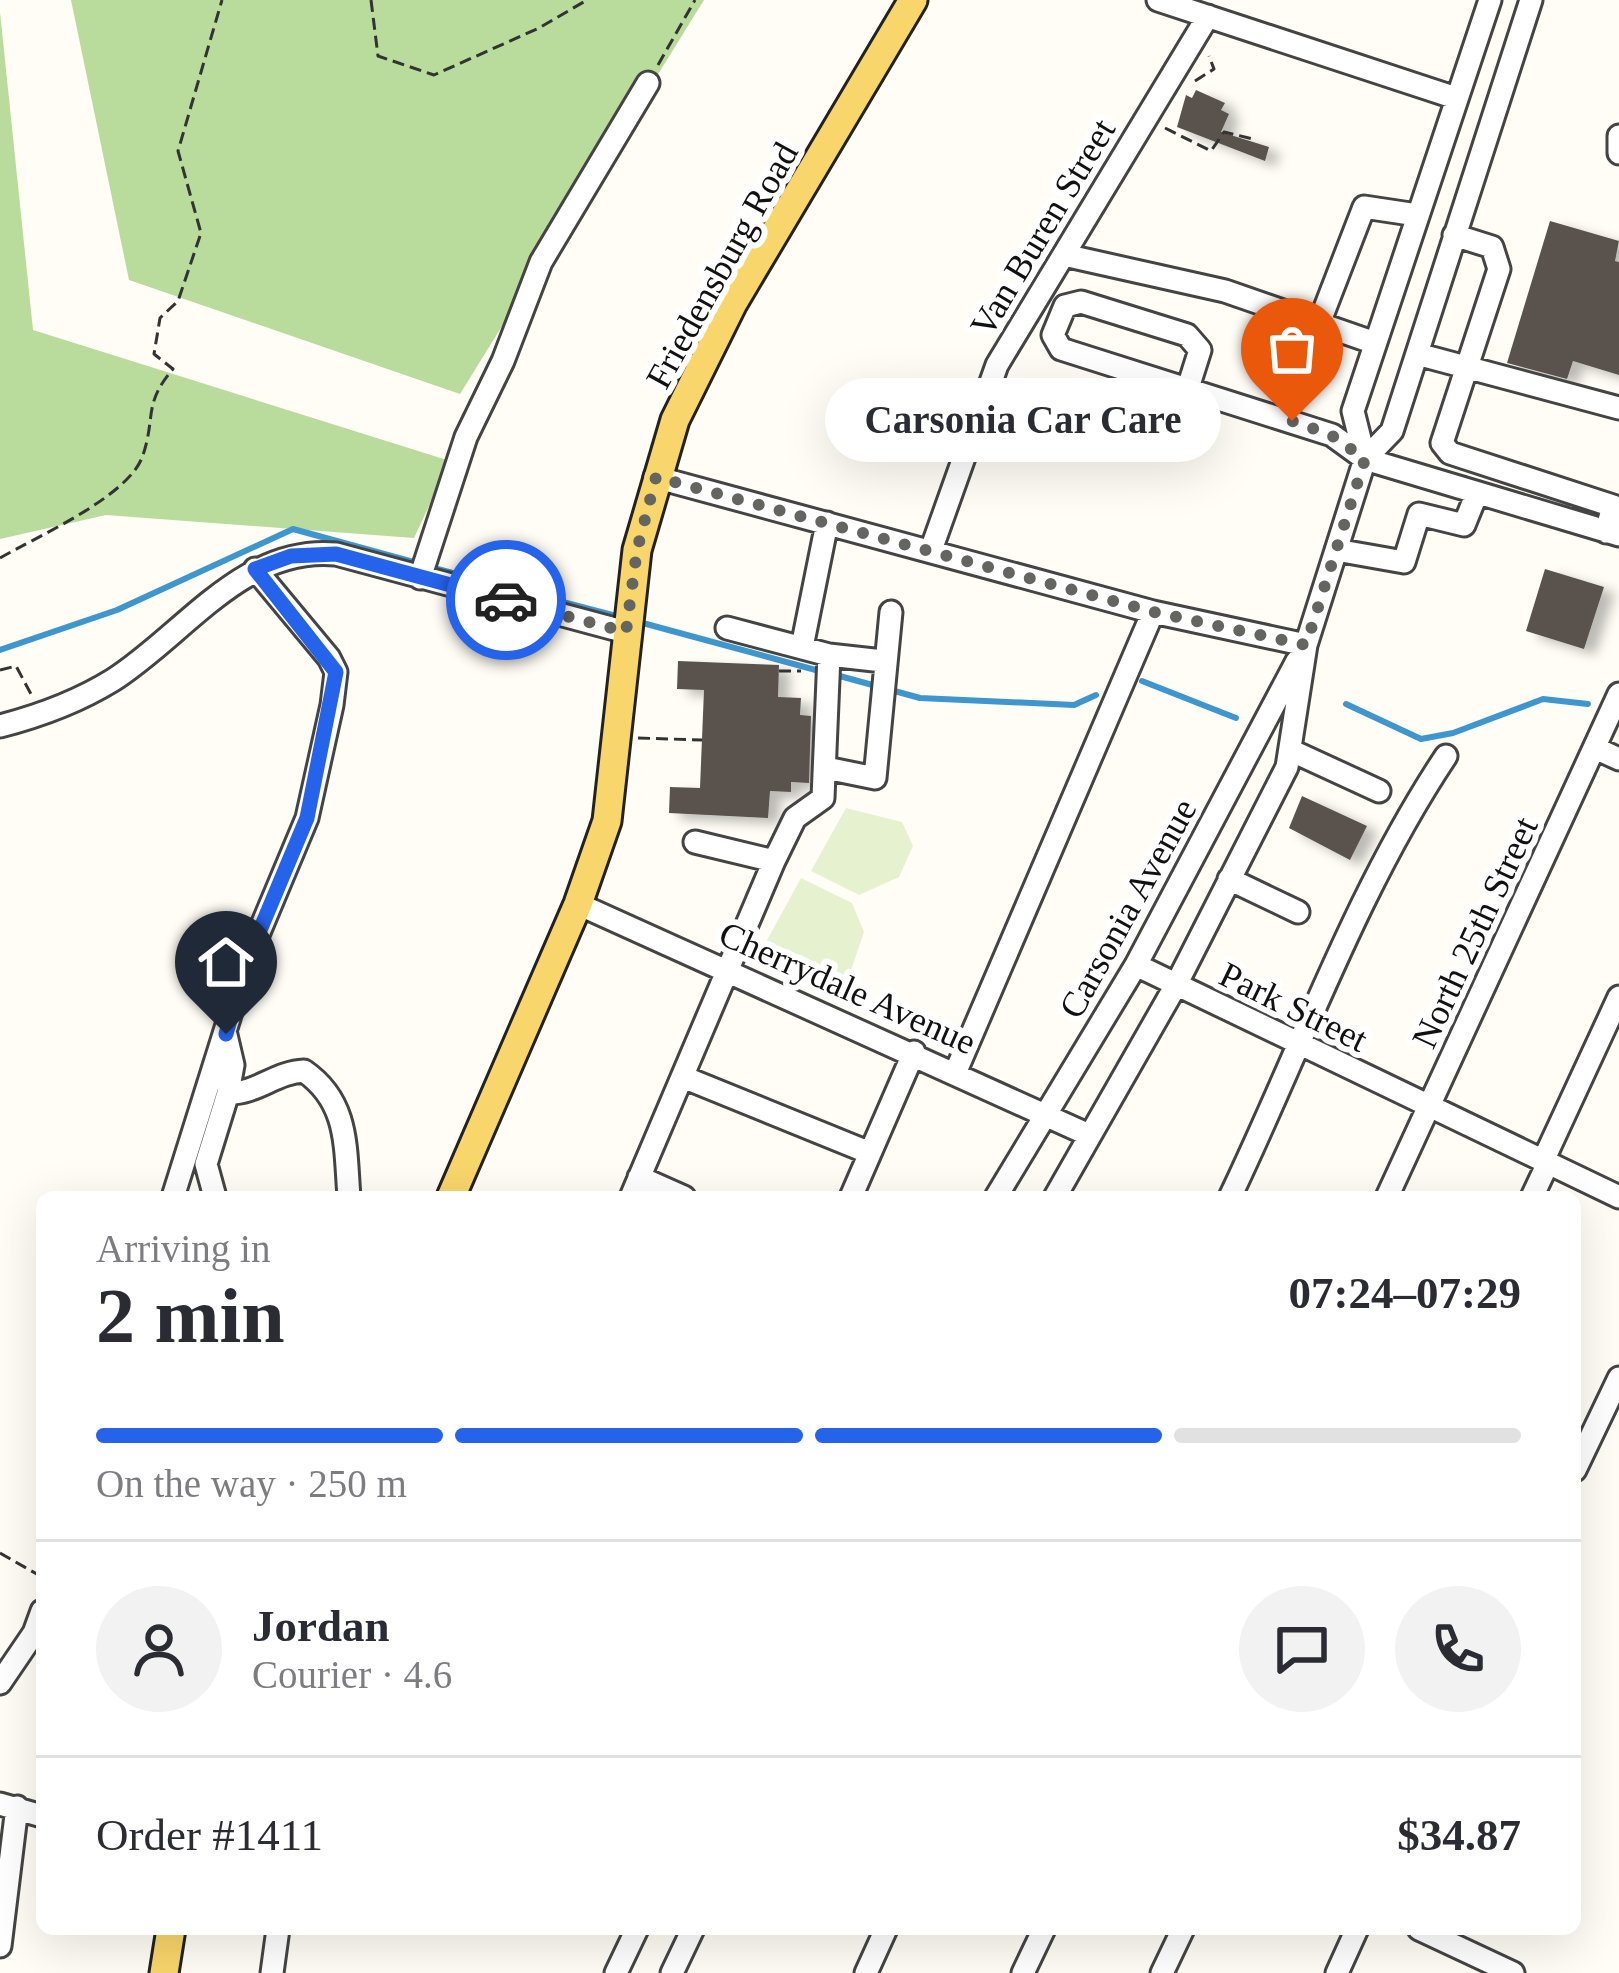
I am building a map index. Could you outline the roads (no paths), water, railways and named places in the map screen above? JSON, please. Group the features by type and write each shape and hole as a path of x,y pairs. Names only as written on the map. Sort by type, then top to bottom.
{"main road":[{"name":"Friedensburg Road","path":"455,1191 578,904 608,820 637,550 656,477 698,368 914,0"},
{"path":"164,1973 170,1935"}],"street":[{"path":"1158,0 1456,98"},
{"name":"Carsonia Avenue","path":"1365,459 1353,410 1490,0"},
{"name":"Carsonia Avenue","path":"1057,1191 1176,985 1287,767 1306,645 1336,550 1365,459 1392,431 1531,0"},
{"name":"Van Buren Street","path":"931,550 997,365 1208,16"},
{"path":"420,578 466,437 541,262 648,82"},
{"path":"1619,136 1619,153"},
{"path":"1320,321 1364,207 1417,215"},
{"path":"1187,392 1200,350 1187,335 1081,302 1065,305 1053,335 1061,349 1187,392 1331,435 1365,459 1612,534 1616,497 1450,453 1442,443 1499,269 1492,247 1454,235"},
{"path":"1064,255 1225,291 1375,343"},
{"path":"1417,354 1619,408"},
{"path":"656,477 1154,612 1306,645"},
{"path":"1336,550 1404,562 1419,514 1464,525 1477,494"},
{"path":"802,647 827,523"},
{"path":"0,726 115,679 255,569 318,553 626,632"},
{"path":"174,1191 253,946 303,833 336,672 255,569"},
{"path":"826,769 875,778 891,612"},
{"path":"956,1070 1154,612"},
{"path":"727,628 829,655 883,661"},
{"name":"Carsonia Avenue","path":"1000,1191 1136,965 1306,645"},
{"path":"635,1187 759,892 795,818 823,798 829,655"},
{"name":"North 25th Street","path":"1391,1191 1619,694"},
{"path":"1595,748 1619,759"},
{"path":"1289,750 1379,791"},
{"path":"1233,1191 1412,813 1446,756"},
{"path":"695,842 774,861"},
{"path":"1229,879 1298,912"},
{"name":"Cherrydale Avenue","path":"578,904 956,1070 1089,1135"},
{"name":"Park Street","path":"1136,965 1619,1197"},
{"path":"1534,1191 1619,997"},
{"path":"213,1191 206,1164 233,1065 226,1034"},
{"path":"854,1191 914,1052"},
{"path":"228,1093 243,1094 284,1072 304,1072 320,1082 341,1114 349,1191"},
{"path":"683,1077 870,1153"},
{"path":"1581,1457 1619,1378"},
{"path":"0,1682 36,1627"},
{"path":"0,1946 8,1806"},
{"path":"272,1973 277,1935"},
{"path":"616,1973 634,1935"},
{"path":"672,1973 689,1935"},
{"path":"866,1973 883,1935"},
{"path":"1023,1973 1041,1935"},
{"path":"1162,1973 1180,1935"},
{"path":"1337,1973 1354,1935"},
{"path":"1432,1935 1513,1973"}],"waterway":[{"path":"0,650 117,610 293,529 417,563"},
{"path":"430,567 620,617"},
{"path":"639,622 823,672"},
{"path":"836,675 920,698 1074,705 1096,695"},
{"path":"1142,681 1236,718"},
{"path":"1346,704 1421,739 1453,733 1543,699 1588,704"}],"place":[{"name":"Carsonia Car Care","path":"1292,421"}]}
